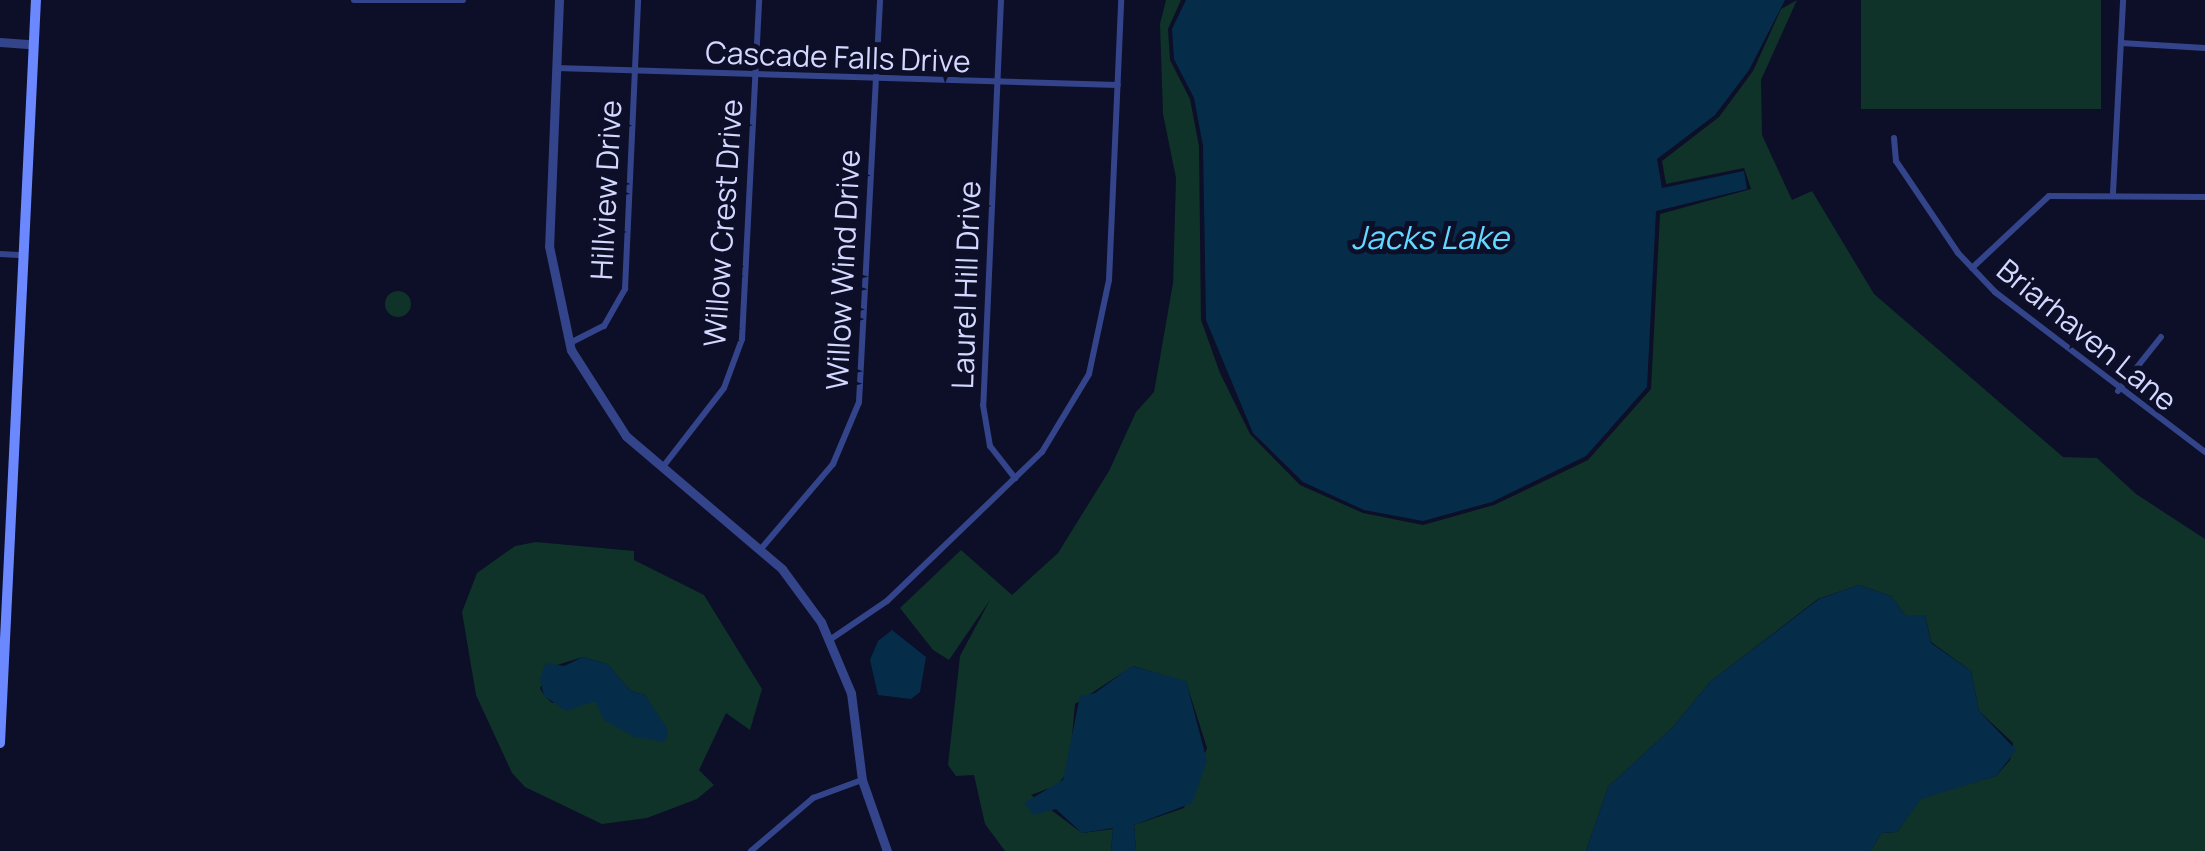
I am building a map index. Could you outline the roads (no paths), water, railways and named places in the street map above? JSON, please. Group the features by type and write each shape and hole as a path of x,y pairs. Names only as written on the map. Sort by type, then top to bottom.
{"main road":[{"path":"0,743 19,254 36,0"}],"street":[{"path":"354,0 464,0"},
{"path":"559,0 549,246 569,344 608,414 661,469 794,583 830,639 851,693 862,780 887,851"},
{"name":"Hillview Drive","path":"569,344 604,326 622,299 638,0"},
{"name":"Willow Crest Drive","path":"661,469 716,401 738,355 760,0"},
{"name":"Willow Wind Drive","path":"760,550 827,473 859,402 880,0"},
{"name":"Laurel Hill Drive","path":"1001,0 983,406 990,446 1016,478"},
{"path":"830,639 887,601 1016,478 1076,402 1099,344 1109,280 1121,0"},
{"path":"2113,194 2123,0"},
{"path":"0,42 31,44"},
{"path":"2121,43 2205,48"},
{"name":"Cascade Falls Drive","path":"556,68 997,85 1118,85"},
{"name":"Briarhaven Lane","path":"1894,138 1896,162 1972,268 2118,391 2205,452"},
{"path":"1972,268 2039,200 2068,192 2205,197"},
{"path":"0,254 19,254"},
{"path":"2118,391 2160,338"},
{"path":"752,851 813,798 862,780"}],"water":[{"name":"Jacks Lake","path":"1186,0 1785,0 1749,70 1715,115 1657,159 1662,188 1744,171 1747,189 1656,211 1647,387 1586,456 1492,502 1423,521 1364,510 1303,482 1253,433 1206,320 1203,146 1194,98 1174,59 1172,29"},
{"path":"1859,585 1891,596 1905,615 1925,615 1931,643 1971,671 1979,711 2016,750 1996,776 1921,799 1897,832 1881,833 1871,851 1586,851 1608,787 1673,727 1710,682 1819,599"},
{"path":"892,630 926,657 920,692 911,699 878,695 870,660 878,641"},
{"path":"583,657 607,664 631,691 645,695 668,730 665,742 634,737 604,720 595,701 566,711 544,696 540,679 546,663 564,666"},
{"path":"1132,666 1186,681 1207,761 1192,803 1134,825 1136,851 1111,851 1113,828 1082,833 1056,809 1034,815 1024,803 1063,780 1080,696 1095,693"}]}
